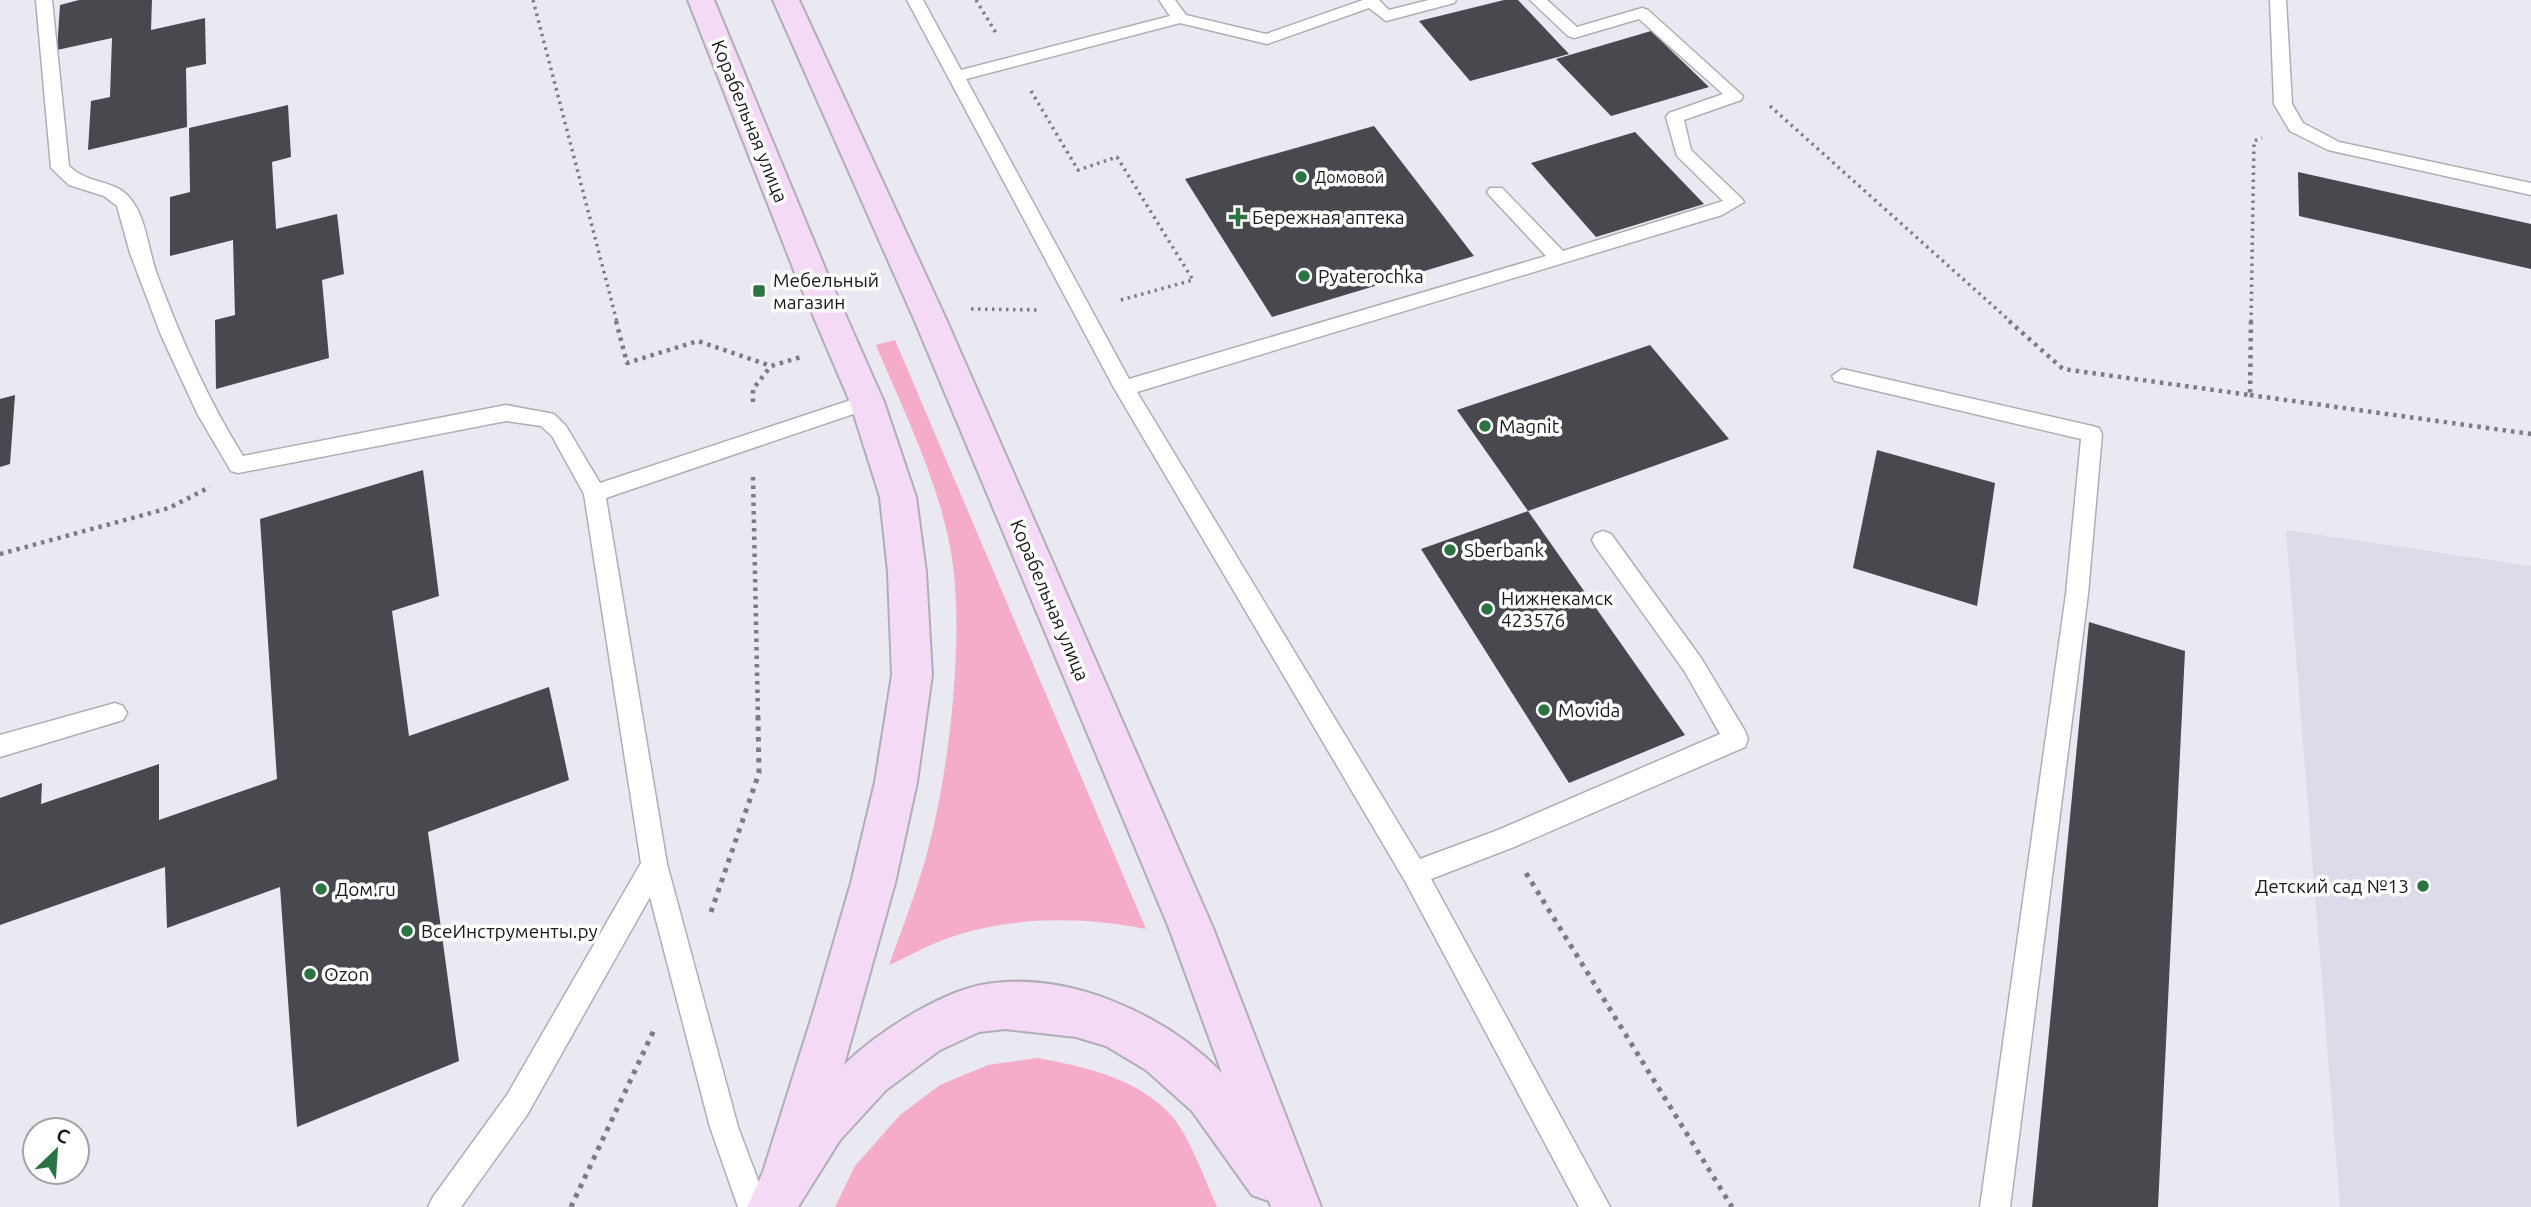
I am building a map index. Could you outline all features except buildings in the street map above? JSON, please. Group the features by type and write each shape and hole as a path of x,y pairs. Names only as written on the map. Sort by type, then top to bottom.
{"main road":[{"name":"Корабельная улица","path":"701,0 811,273 867,402 898,497 907,572 912,675 896,782 873,883 780,1189"},
{"name":"Корабельная улица","path":"786,0 935,331 1191,928 1294,1207"},
{"path":"780,1189 854,1086 921,1032 980,1009 1048,1007 1110,1024 1164,1053 1212,1096 1294,1207"}],"lane":[{"path":"44,0 60,168 78,184 102,187 121,198 129,211 133,236 163,312 210,421 238,465 506,413 547,419 559,431 595,493 654,864 724,1127 753,1207"},
{"path":"915,0 1124,388 1414,873 1595,1207"},
{"path":"1167,0 1180,18"},
{"path":"957,76 1180,18 1267,39 1373,2 1386,16 1448,0"},
{"path":"1124,388 1559,259 1716,211 1735,202 1683,152 1675,117 1735,96 1642,13 1574,33 1538,0"},
{"path":"2278,0 2283,104 2296,127 2334,146 2531,189"},
{"path":"1496,192 1559,259"},
{"path":"1842,376 2092,434 2077,594 1995,1207"},
{"path":"595,493 867,402"},
{"path":"1414,873 1505,839 1735,739 1693,665 1603,540"},
{"path":"0,746 115,713"},
{"path":"443,1207 517,1105 654,864"}],"path":[{"path":"1765,101 2063,369 2531,434"},
{"path":"2250,395 2254,141 2296,127"},
{"path":"571,1207 711,912 759,773 752,523 753,389 771,366"},
{"path":"0,554 169,508 212,486 238,465"},
{"path":"1505,839 1732,1207"}],"shaded area":[{"path":"895,340 1146,929 1069,920 992,926 943,940 889,965 919,880 938,808 951,724 956,640 953,565 941,508 922,453 876,345"},
{"name":"Детский сад №13","path":"2286,530 2531,566 2531,1207 2340,1207"},
{"path":"1038,1058 1109,1076 1157,1102 1171,1115 1184,1134 1217,1207 835,1207 855,1166 900,1115 940,1085 988,1065"}],"place":[{"name":"Домовой","path":"1301,177"},
{"name":"Бережная аптека","path":"1238,217"},
{"name":"Pyaterochka","path":"1304,276"},
{"name":"Мебельный магазин","path":"759,291"},
{"name":"Magnit","path":"1485,426"},
{"name":"Sberbank","path":"1450,550"},
{"name":"Нижнекамск 423576","path":"1487,609"},
{"name":"Movida","path":"1544,710"},
{"name":"Детский сад №13","path":"2423,886"},
{"name":"Дом.ru","path":"321,889"},
{"name":"ВсеИнструменты.ру","path":"407,931"},
{"name":"Ozon","path":"310,974"}]}
